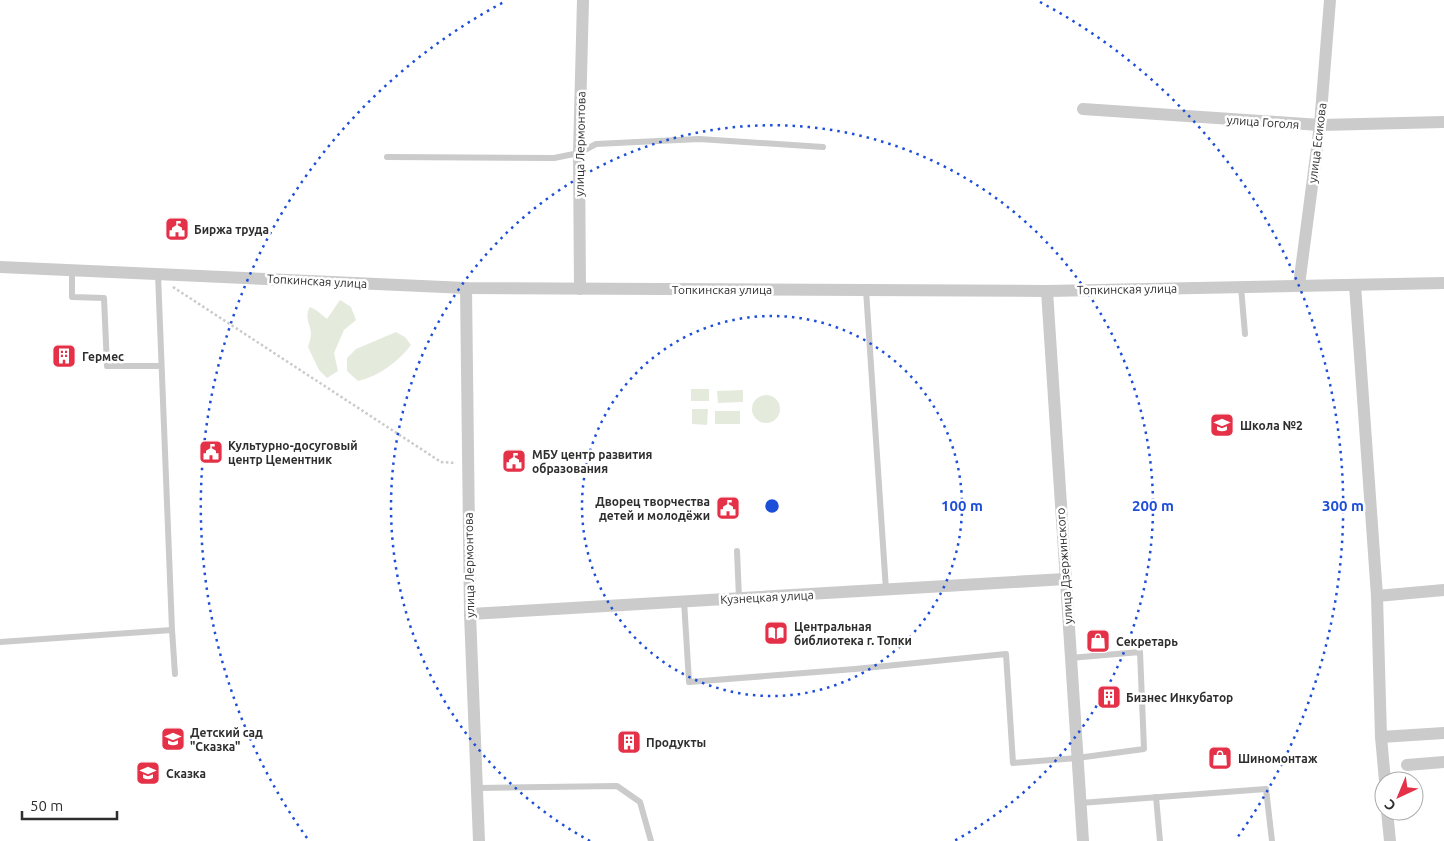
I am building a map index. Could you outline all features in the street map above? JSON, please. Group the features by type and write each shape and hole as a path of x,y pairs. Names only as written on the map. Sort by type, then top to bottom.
{"street":[{"name":"улица Лермонтова","path":"580,289 579,153 583,0"},
{"name":"улица Есикова","path":"1299,286 1320,126 1330,0"},
{"name":"улица Гоголя","path":"1083,110 1320,126 1444,122"},
{"name":"Топкинская улица","path":"0,267 72,270 158,278 466,288 1047,291 1444,282"},
{"path":"1355,285 1377,596 1381,737 1384,771"},
{"name":"улица Лермонтова","path":"466,288 470,614 479,841"},
{"name":"улица Дзержинского","path":"1047,291 1083,841"},
{"name":"Кузнецкая улица","path":"470,614 1065,579"},
{"path":"1377,596 1444,590"},
{"path":"1381,737 1444,733"},
{"path":"1408,765 1444,762"},
{"path":"1388,821 1390,841"}],"lane":[{"path":"387,157 554,158 579,153 596,144 699,139 823,147"},
{"path":"72,270 72,297 104,298 107,366 161,366"},
{"path":"158,278 172,630 176,674"},
{"path":"1241,287 1245,334"},
{"path":"866,290 886,590"},
{"path":"737,551 739,598"},
{"path":"684,601 689,682 855,669 1006,654 1013,764 1077,758 1144,748 1140,652 1070,658"},
{"path":"0,642 172,630"},
{"path":"478,788 617,786 640,802 652,841"},
{"path":"1080,803 1266,789 1272,841"},
{"path":"1156,797 1160,841"}],"path":[{"path":"158,278 441,462 468,463"}],"green space":[{"path":"340,300 351,307 356,320 344,330 334,353 338,371 327,378 319,370 308,347 311,333 307,314 310,307 327,319"},
{"path":"396,332 405,337 411,345 394,363 373,376 358,381 347,371 347,358 356,349"},
{"path":"691,389 709,389 709,401 691,401"},
{"path":"743,390 743,402 718,403 717,391"},
{"path":"766,395 776,399 780,409 776,419 766,423 756,419 752,409 756,399"},
{"path":"692,409 708,409 707,425 692,424"},
{"path":"715,411 740,411 740,424 715,424"}],"place":[{"name":"Биржа труда","path":"177,229"},
{"name":"Гермес","path":"64,356"},
{"name":"Школа №2","path":"1222,425"},
{"name":"Культурно-досуговый центр Цементник","path":"211,452"},
{"name":"МБУ центр развития образования","path":"514,461"},
{"name":"Дворец творчества детей и молодёжи","path":"728,508"},
{"name":"Центральная библиотека г. Топки","path":"776,633"},
{"name":"Секретарь","path":"1098,641"},
{"name":"Бизнес Инкубатор","path":"1109,697"},
{"name":"Детский сад \"Сказка\"","path":"173,739"},
{"name":"Продукты","path":"629,742"},
{"name":"Шиномонтаж","path":"1220,758"},
{"name":"Сказка","path":"148,773"}]}
